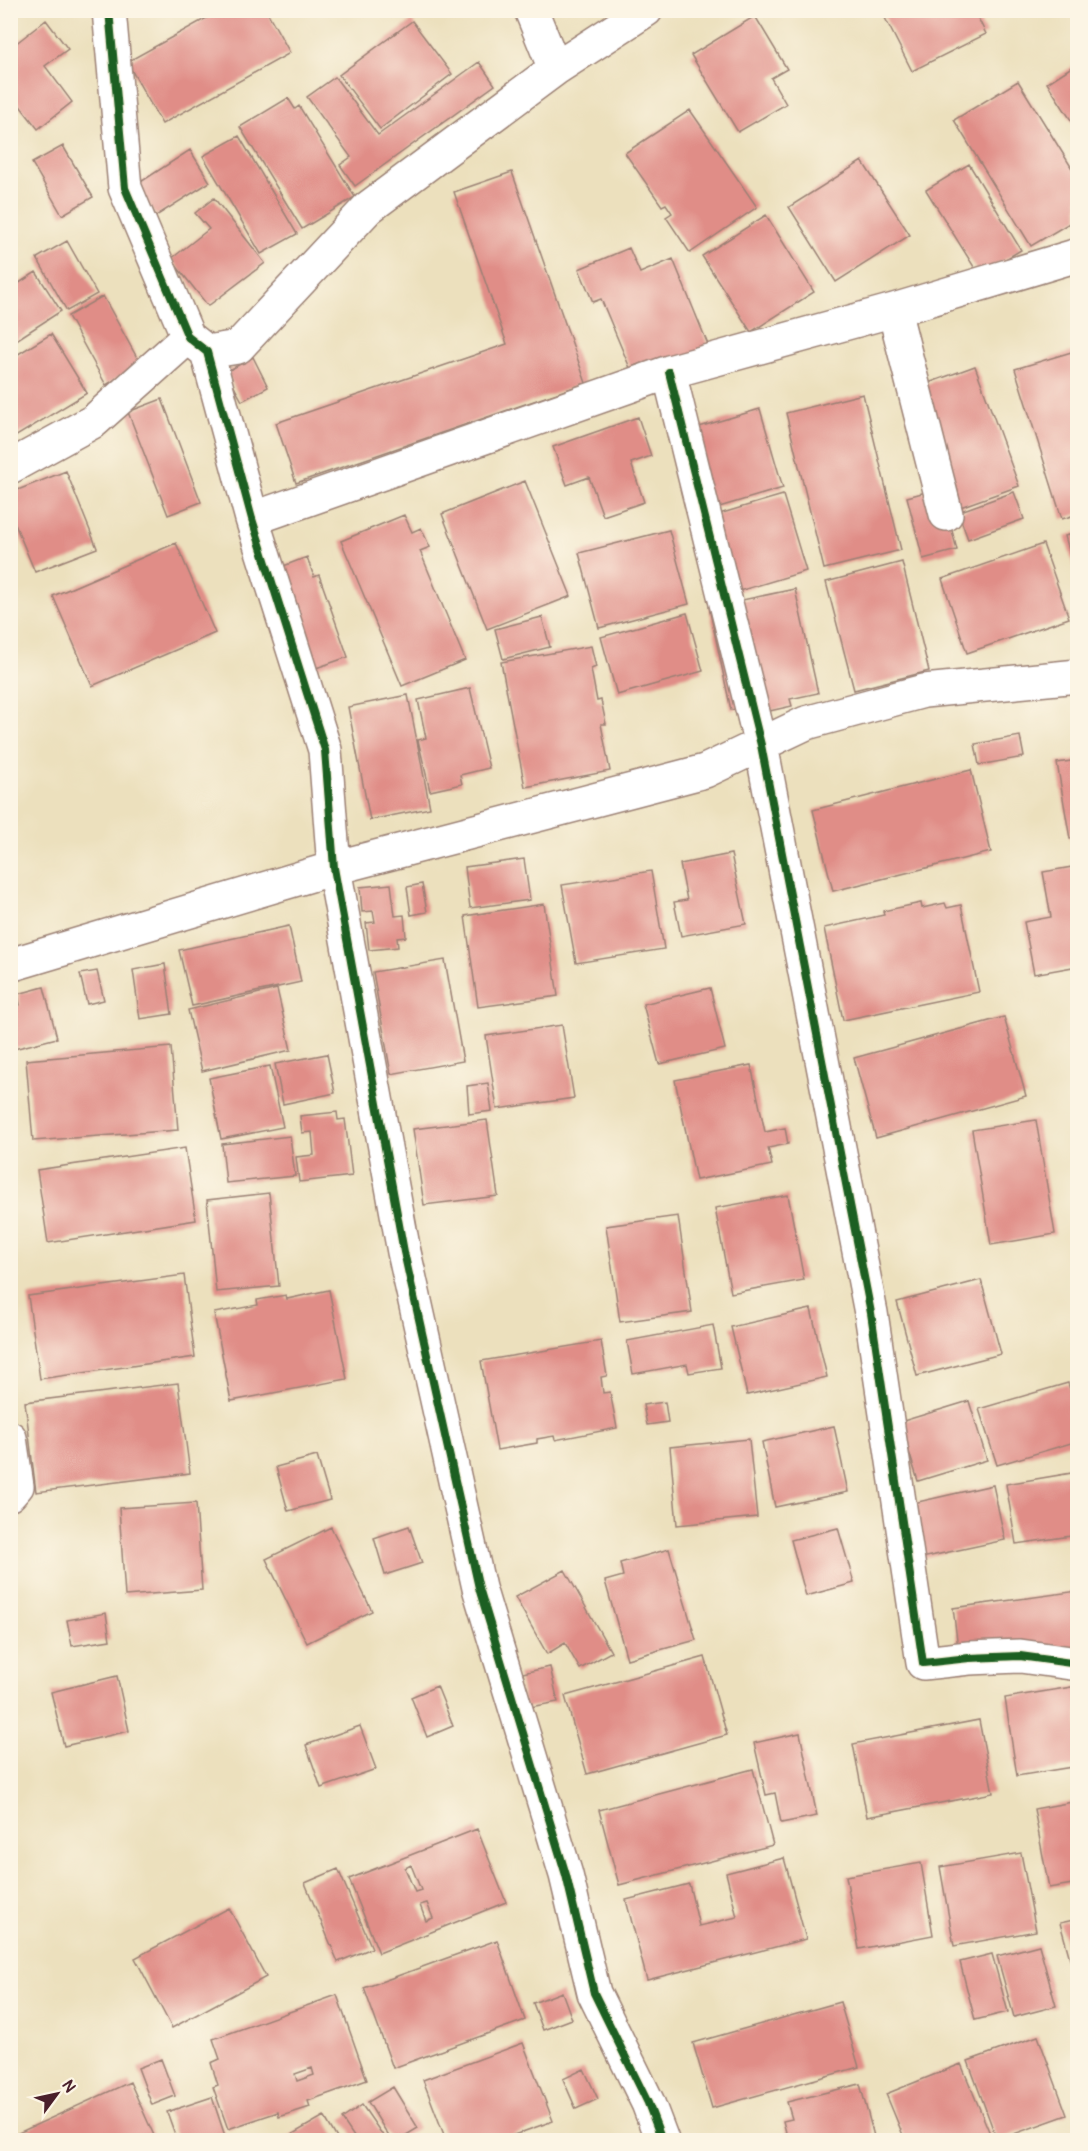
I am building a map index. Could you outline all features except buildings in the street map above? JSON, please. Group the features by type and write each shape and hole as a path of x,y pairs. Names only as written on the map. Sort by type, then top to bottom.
{"street":[{"path":"109,10 125,188 197,344 326,750 334,868 404,1252 479,1588 566,1875 594,1993 648,2103 662,2140"},
{"path":"531,10 555,69"},
{"path":"10,467 94,422 197,344 238,347 368,208 555,69 646,10"},
{"path":"252,519 669,372 894,310 1077,255"},
{"path":"894,310 946,514"},
{"path":"669,372 761,745 871,1313 923,1663 1020,1656 1077,1664"},
{"path":"10,965 334,868 705,771 806,723 924,691 1077,676"},
{"path":"10,1438 17,1486 10,1494"}],"cycle path":[{"path":"109,10 125,188 188,337 207,352 252,519 325,750 334,868 404,1252 479,1588 566,1875 594,1993 648,2103 662,2140"},
{"path":"669,372 761,745 871,1313 923,1663 1020,1656 1078,1664"}]}
